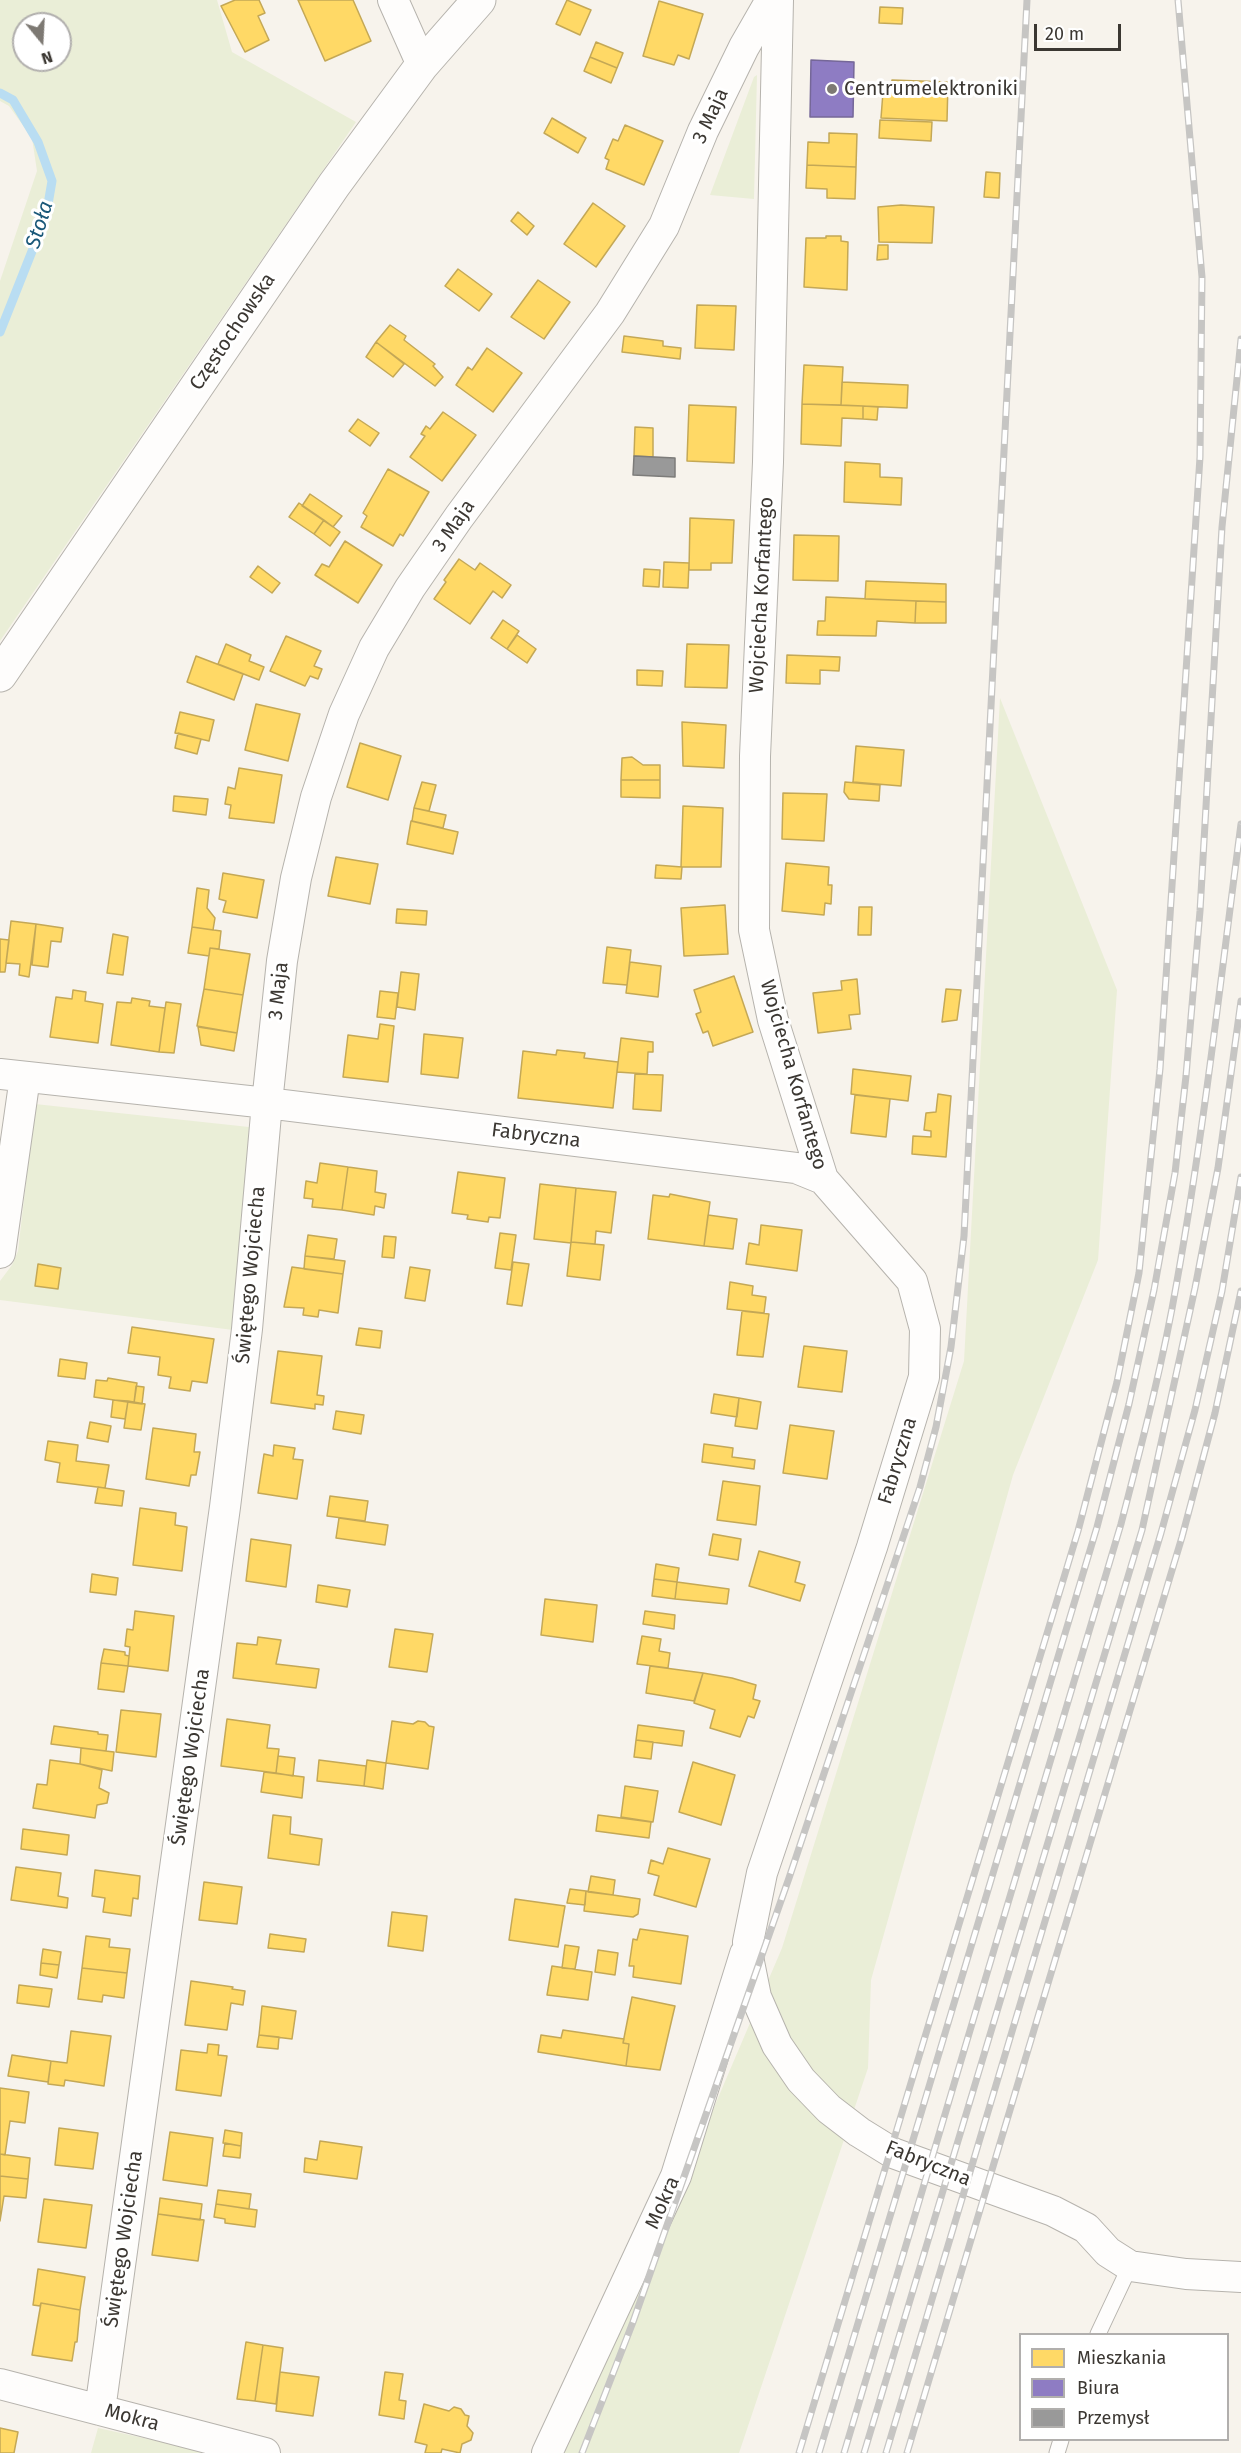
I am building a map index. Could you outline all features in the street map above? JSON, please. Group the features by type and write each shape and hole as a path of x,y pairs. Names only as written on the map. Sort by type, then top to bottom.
{"street":[{"path":"393,0 422,65"},
{"name":"Częstochowska","path":"0,675 334,185 422,65 479,0"},
{"name":"3 Maja","path":"267,1103 282,961 296,878 319,786 344,714 374,648 410,588 459,517 610,313 664,226 703,131 744,48 771,0"},
{"name":"Wojciecha Korfantego","path":"778,0 768,462 755,756 754,930 773,1020 823,1179"},
{"path":"0,1253 13,1076"},
{"name":"Fabryczna","path":"13,1076 267,1103 796,1168 823,1179 912,1281 925,1329 924,1377 872,1547 762,1873 748,1942 748,1962 756,1997 777,2045 801,2080 829,2109 859,2132 893,2153 1053,2211 1086,2228 1108,2252 1130,2266 1186,2274 1241,2277"},
{"name":"Świętego Wojciecha","path":"100,2410 225,1507 247,1329 267,1103"},
{"name":"Mokra","path":"547,2453 676,2176 748,1942"},
{"name":"Mokra","path":"0,2384 265,2453"}],"lane":[{"path":"1098,2333 1130,2266"}],"green space":[{"path":"0,0 217,0 232,52 356,122 0,641 0,281 37,171 32,138 9,106 0,101"},
{"path":"757,75 754,199 710,195 754,77"},
{"path":"1000,698 1117,990 1098,1260 1013,1475 871,1980 868,2068 739,2453 558,2453 651,2255 782,1948 964,1361"},
{"path":"35,1104 249,1127 233,1330 0,1300 0,1281 12,1265 18,1251"},
{"path":"98,2428 212,2453 91,2453"}],"building: Mieszkania":[{"path":"235,0 259,0 265,13 258,16 269,40 245,52 221,6"},
{"path":"298,0 353,0 371,41 325,61"},
{"path":"567,0 591,10 580,35 556,24"},
{"path":"659,1 703,14 689,59 678,55 674,65 643,56"},
{"path":"880,7 903,8 902,24 879,23"},
{"path":"596,42 623,53 617,68 590,57"},
{"path":"590,57 617,68 611,83 584,71"},
{"path":"892,80 948,82 947,121 881,118 883,92 891,93"},
{"path":"552,118 586,138 578,153 544,133"},
{"path":"880,120 932,122 931,141 879,138"},
{"path":"625,125 663,141 644,185 606,169 609,160 605,158 613,139 618,141"},
{"path":"829,133 857,134 856,167 807,165 808,142 829,143"},
{"path":"807,165 856,167 855,199 827,198 827,189 806,188"},
{"path":"986,172 1000,173 999,198 984,197"},
{"path":"593,203 625,226 596,267 564,244"},
{"path":"901,205 934,207 932,243 879,242 878,207"},
{"path":"518,212 534,226 527,235 511,221"},
{"path":"826,236 841,236 841,241 848,242 847,290 804,287 806,238 826,238"},
{"path":"878,245 888,245 888,259 877,260"},
{"path":"458,269 492,294 479,311 445,286"},
{"path":"538,280 570,302 544,339 511,317"},
{"path":"697,305 736,306 734,350 695,348"},
{"path":"390,325 406,336 404,340 435,364 433,366 443,377 435,386 376,342"},
{"path":"624,336 663,341 663,346 681,348 680,359 622,352"},
{"path":"376,342 404,364 393,377 366,357"},
{"path":"487,348 522,373 493,412 456,385 468,367 472,370"},
{"path":"804,365 843,367 841,405 802,404"},
{"path":"842,382 908,385 907,408 841,405"},
{"path":"802,404 863,406 863,419 842,418 841,446 801,444"},
{"path":"689,405 736,407 734,463 687,461"},
{"path":"863,406 878,407 877,420 863,419"},
{"path":"443,412 476,435 442,481 410,457 425,436 421,434 426,426 430,429"},
{"path":"358,419 379,433 370,446 349,431"},
{"path":"635,427 653,428 653,457 634,456"},
{"path":"845,462 880,464 880,477 902,478 901,505 844,502"},
{"path":"388,469 429,492 403,536 400,534 393,546 361,527 367,516 363,513"},
{"path":"310,494 342,516 333,527 302,506"},
{"path":"299,503 324,520 314,534 289,517"},
{"path":"690,518 734,520 732,563 711,563 711,570 689,570"},
{"path":"324,520 340,532 330,546 314,534"},
{"path":"794,535 839,536 838,581 793,580"},
{"path":"345,541 382,565 358,603 315,575 322,564 329,567"},
{"path":"459,559 475,570 480,563 511,585 502,598 493,591 470,624 434,599"},
{"path":"664,562 689,563 688,588 663,587"},
{"path":"258,566 280,583 272,593 250,577"},
{"path":"644,569 660,570 659,587 643,586"},
{"path":"866,581 946,584 946,602 865,599"},
{"path":"826,597 916,601 915,623 877,621 876,636 817,635 818,621 825,621"},
{"path":"916,601 946,602 946,623 915,623"},
{"path":"503,620 519,631 507,649 491,638"},
{"path":"517,635 536,649 527,663 507,649"},
{"path":"286,636 321,651 314,666 322,669 318,679 310,676 305,686 270,671"},
{"path":"226,644 251,655 249,661 264,667 259,680 218,664"},
{"path":"687,644 729,645 727,688 685,687"},
{"path":"787,655 840,657 839,671 820,670 820,684 786,683"},
{"path":"196,656 243,674 234,700 187,682"},
{"path":"637,670 663,671 662,686 637,685"},
{"path":"256,704 300,714 288,761 245,750"},
{"path":"180,712 214,720 209,741 175,733"},
{"path":"682,722 726,725 724,768 683,766"},
{"path":"178,733 201,739 197,754 175,748"},
{"path":"360,743 401,756 388,800 347,787"},
{"path":"856,746 904,750 901,786 853,782"},
{"path":"632,757 643,765 660,765 660,780 621,780 622,758"},
{"path":"239,768 282,775 274,823 229,818 231,805 225,804 228,787 235,789"},
{"path":"621,780 660,780 660,798 621,797"},
{"path":"422,782 436,785 429,811 414,808"},
{"path":"845,782 880,785 879,801 849,799 844,792"},
{"path":"783,793 827,794 824,841 782,839"},
{"path":"174,796 208,799 206,815 173,811"},
{"path":"683,806 723,808 721,867 681,867"},
{"path":"414,808 446,815 443,828 412,821"},
{"path":"411,821 458,832 453,854 407,844"},
{"path":"336,857 378,864 370,904 328,896"},
{"path":"786,863 829,867 828,885 832,885 831,904 825,903 824,915 782,911"},
{"path":"656,865 682,867 681,879 655,878"},
{"path":"223,873 264,880 257,918 223,912 226,901 219,899"},
{"path":"197,888 209,890 207,908 215,918 213,930 192,927"},
{"path":"725,905 728,954 684,956 681,908"},
{"path":"859,907 872,907 871,935 858,935"},
{"path":"397,909 427,911 426,925 396,923"},
{"path":"11,921 36,924 29,977 19,975 20,964 6,963"},
{"path":"36,924 63,928 61,942 51,941 48,967 32,965"},
{"path":"192,927 221,931 219,949 210,948 209,956 188,953"},
{"path":"113,934 128,937 123,975 107,973"},
{"path":"0,939 9,940 5,972 0,972"},
{"path":"607,947 631,950 627,985 603,983"},
{"path":"210,948 250,954 243,995 204,989"},
{"path":"630,962 661,966 658,997 626,993"},
{"path":"401,972 419,974 415,1010 397,1007"},
{"path":"734,976 753,1032 713,1046 708,1031 703,1033 696,1014 701,1012 694,990"},
{"path":"857,979 860,1014 849,1015 851,1029 818,1033 813,993 842,990 841,981"},
{"path":"204,989 243,995 237,1033 197,1026"},
{"path":"946,989 961,990 957,1020 942,1022"},
{"path":"73,990 86,992 85,1001 103,1004 98,1043 50,1037 56,997 72,999"},
{"path":"380,991 398,993 395,1019 377,1017"},
{"path":"132,998 150,1001 149,1006 165,1008 159,1052 111,1045 117,1002 131,1003"},
{"path":"166,1002 181,1004 174,1053 159,1052"},
{"path":"380,1024 394,1026 388,1082 343,1077 348,1035 378,1039"},
{"path":"198,1027 237,1033 234,1051 201,1045"},
{"path":"424,1034 463,1038 458,1078 421,1074"},
{"path":"621,1038 653,1042 653,1052 648,1052 647,1074 617,1072"},
{"path":"557,1050 585,1053 584,1058 618,1062 613,1108 518,1098 523,1051 556,1055"},
{"path":"853,1069 911,1076 908,1101 851,1094"},
{"path":"635,1074 663,1075 661,1111 633,1109"},
{"path":"938,1094 951,1096 946,1157 912,1154 913,1136 931,1137 931,1131 924,1130 926,1113 936,1112"},
{"path":"855,1095 890,1099 886,1137 851,1133"},
{"path":"320,1163 348,1167 342,1210 312,1207 313,1199 304,1198 306,1181 317,1183"},
{"path":"348,1167 377,1171 375,1192 386,1194 384,1208 375,1206 374,1215 342,1210"},
{"path":"458,1172 505,1178 500,1218 489,1217 488,1222 467,1219 468,1215 452,1213"},
{"path":"540,1184 576,1188 571,1243 534,1239"},
{"path":"576,1188 616,1192 611,1233 596,1231 595,1244 571,1242"},
{"path":"670,1194 710,1202 704,1246 648,1239 653,1195 669,1197"},
{"path":"708,1215 737,1219 733,1249 704,1246"},
{"path":"761,1225 802,1230 797,1271 746,1264 749,1243 759,1245"},
{"path":"500,1233 516,1235 511,1270 495,1268"},
{"path":"308,1235 337,1239 334,1259 305,1256"},
{"path":"384,1236 396,1237 394,1258 382,1257"},
{"path":"571,1242 604,1245 600,1280 567,1276"},
{"path":"305,1256 345,1261 343,1274 304,1269"},
{"path":"513,1262 529,1264 522,1306 507,1304"},
{"path":"38,1264 61,1268 58,1289 35,1286"},
{"path":"292,1267 343,1274 338,1313 319,1310 318,1317 303,1315 304,1308 284,1307"},
{"path":"410,1267 430,1270 425,1301 405,1298"},
{"path":"730,1282 753,1286 752,1295 766,1297 764,1313 727,1309"},
{"path":"742,1311 769,1314 763,1357 737,1355"},
{"path":"132,1327 214,1339 207,1383 192,1381 190,1391 169,1388 171,1377 158,1375 160,1357 128,1353"},
{"path":"359,1328 382,1331 380,1348 356,1345"},
{"path":"804,1346 847,1351 842,1392 798,1387"},
{"path":"278,1351 322,1356 317,1395 324,1396 323,1405 315,1404 315,1409 271,1403"},
{"path":"60,1359 87,1363 85,1379 58,1376"},
{"path":"108,1378 137,1383 134,1403 94,1397 96,1380 107,1381"},
{"path":"136,1386 144,1387 142,1404 134,1403"},
{"path":"714,1394 739,1398 737,1417 711,1413"},
{"path":"739,1398 761,1402 757,1429 735,1426"},
{"path":"113,1400 128,1401 125,1419 111,1417"},
{"path":"128,1401 145,1404 141,1430 124,1428"},
{"path":"336,1411 364,1415 361,1434 333,1429"},
{"path":"90,1422 111,1426 108,1442 87,1438"},
{"path":"790,1425 834,1431 827,1479 783,1473"},
{"path":"153,1428 196,1434 194,1452 200,1452 196,1475 191,1475 189,1486 146,1479"},
{"path":"48,1441 78,1445 76,1461 109,1465 105,1488 57,1482 60,1463 45,1460"},
{"path":"704,1444 733,1448 732,1457 755,1460 754,1469 702,1462"},
{"path":"274,1445 295,1448 293,1459 303,1460 297,1499 258,1493 264,1454 273,1456"},
{"path":"723,1481 760,1486 756,1525 717,1520"},
{"path":"98,1487 124,1491 122,1506 95,1503"},
{"path":"330,1496 368,1501 365,1521 327,1516"},
{"path":"140,1508 176,1513 175,1525 187,1527 182,1571 133,1565"},
{"path":"339,1518 388,1525 385,1545 336,1538"},
{"path":"713,1534 741,1539 738,1560 709,1555"},
{"path":"251,1539 291,1545 286,1587 246,1581"},
{"path":"759,1551 800,1562 795,1582 805,1585 800,1601 749,1586"},
{"path":"656,1564 679,1568 677,1582 654,1579"},
{"path":"92,1574 118,1578 116,1595 90,1592"},
{"path":"654,1579 677,1582 675,1599 652,1596"},
{"path":"677,1582 729,1589 727,1604 675,1599"},
{"path":"318,1585 350,1590 347,1607 316,1602"},
{"path":"545,1599 597,1605 593,1642 541,1635"},
{"path":"135,1611 174,1616 168,1671 128,1666 130,1647 125,1646 127,1629 133,1630"},
{"path":"645,1611 675,1615 674,1629 643,1624"},
{"path":"395,1629 433,1634 427,1672 389,1667"},
{"path":"642,1636 661,1639 659,1651 670,1653 668,1668 637,1664"},
{"path":"258,1637 281,1640 276,1664 319,1669 316,1688 233,1678 237,1643 257,1645"},
{"path":"104,1649 125,1652 125,1655 129,1656 128,1666 101,1663"},
{"path":"101,1663 128,1666 124,1692 98,1689"},
{"path":"650,1666 703,1673 694,1701 646,1693"},
{"path":"703,1673 756,1685 753,1699 760,1701 754,1718 748,1716 740,1737 710,1728 715,1710 694,1703"},
{"path":"121,1710 161,1714 156,1757 116,1752"},
{"path":"227,1719 270,1725 267,1748 279,1749 276,1773 221,1766"},
{"path":"392,1721 413,1724 418,1721 425,1722 434,1727 428,1769 386,1763"},
{"path":"638,1725 684,1731 682,1746 636,1740"},
{"path":"54,1726 108,1735 106,1751 51,1744"},
{"path":"636,1740 653,1742 651,1759 634,1757"},
{"path":"81,1748 114,1752 112,1771 80,1764"},
{"path":"278,1756 295,1758 293,1776 276,1773"},
{"path":"50,1760 102,1770 99,1788 109,1793 107,1803 97,1805 95,1818 33,1808 37,1784 47,1785"},
{"path":"319,1760 366,1766 364,1786 317,1781"},
{"path":"367,1760 386,1763 383,1789 364,1786"},
{"path":"693,1762 735,1775 721,1825 679,1812"},
{"path":"264,1772 304,1777 302,1798 261,1792"},
{"path":"625,1786 658,1791 653,1822 621,1817"},
{"path":"273,1815 291,1817 290,1834 322,1839 319,1865 268,1858"},
{"path":"598,1815 651,1822 649,1838 596,1831"},
{"path":"23,1829 69,1835 67,1855 21,1849"},
{"path":"668,1848 710,1859 696,1907 654,1895 659,1876 648,1873 651,1860 663,1864"},
{"path":"16,1867 61,1873 58,1896 68,1898 67,1908 11,1900"},
{"path":"95,1870 140,1876 138,1899 133,1898 131,1916 103,1912 105,1898 92,1896"},
{"path":"591,1876 615,1880 613,1895 588,1892"},
{"path":"204,1882 242,1887 237,1924 199,1920"},
{"path":"570,1889 586,1891 585,1905 567,1903"},
{"path":"586,1891 640,1899 638,1914 633,1917 584,1911"},
{"path":"515,1899 565,1906 558,1947 509,1940"},
{"path":"392,1912 427,1916 423,1951 388,1946"},
{"path":"640,1929 688,1936 681,1984 633,1977 634,1966 629,1966 633,1939 637,1940"},
{"path":"270,1934 306,1939 304,1952 268,1948"},
{"path":"86,1936 110,1939 109,1947 130,1949 127,1973 82,1968"},
{"path":"565,1945 579,1947 575,1969 562,1968"},
{"path":"43,1949 61,1952 59,1965 41,1963"},
{"path":"598,1950 618,1953 615,1975 595,1972"},
{"path":"41,1963 59,1965 57,1978 40,1975"},
{"path":"552,1966 592,1972 588,2000 547,1995"},
{"path":"82,1968 127,1973 124,1998 103,1995 102,2002 78,1999"},
{"path":"191,1981 245,1991 243,2005 231,2003 227,2030 185,2025"},
{"path":"19,1985 52,1989 49,2007 17,2003"},
{"path":"632,1997 675,2006 660,2070 626,2066 629,2044 623,2043"},
{"path":"262,2006 296,2011 292,2039 259,2035"},
{"path":"563,2030 624,2039 623,2043 629,2044 626,2066 538,2052 541,2035 561,2038"},
{"path":"71,2031 111,2036 104,2086 65,2080 64,2086 48,2084 51,2061 67,2063"},
{"path":"259,2035 279,2037 278,2049 257,2047"},
{"path":"208,2044 219,2045 218,2055 227,2056 221,2096 176,2090 181,2050 207,2053"},
{"path":"12,2055 51,2061 48,2082 8,2076"},
{"path":"0,2088 29,2092 25,2123 10,2121 5,2155 0,2154"},
{"path":"59,2128 98,2133 93,2169 55,2165"},
{"path":"225,2130 242,2133 241,2146 223,2143"},
{"path":"170,2132 213,2138 207,2186 163,2180"},
{"path":"320,2141 362,2147 357,2179 304,2172 305,2158 317,2160"},
{"path":"225,2143 241,2146 240,2158 223,2156"},
{"path":"0,2154 30,2158 28,2179 0,2176"},
{"path":"0,2176 28,2179 26,2198 4,2196 0,2221"},
{"path":"218,2190 251,2194 249,2209 216,2204"},
{"path":"160,2198 202,2204 200,2220 158,2214"},
{"path":"44,2199 92,2205 86,2248 38,2242"},
{"path":"216,2204 257,2210 255,2227 225,2223 225,2219 214,2217"},
{"path":"158,2214 204,2220 198,2261 152,2255"},
{"path":"38,2269 85,2277 80,2310 41,2303 40,2306 33,2305"},
{"path":"41,2303 80,2310 77,2342 75,2342 72,2361 32,2355"},
{"path":"246,2342 263,2345 255,2401 237,2399"},
{"path":"263,2345 283,2348 276,2404 255,2401"},
{"path":"280,2372 319,2377 313,2416 276,2411"},
{"path":"385,2372 403,2374 399,2400 406,2401 404,2419 379,2415"},
{"path":"424,2404 449,2411 454,2407 461,2409 465,2415 469,2416 467,2426 473,2433 471,2440 462,2444 460,2453 442,2449 441,2453 425,2453 427,2445 415,2442"},
{"path":"0,2428 18,2432 14,2453 0,2453"}],"building: Biura":[{"name":"Centrumelektroniki","path":"811,60 854,62 853,117 810,117"}],"building: Przemysł":[{"path":"634,456 675,458 675,477 633,475"}],"waterway":[{"name":"Stoła","path":"0,93 13,100 38,142 52,181 46,216 0,332"}],"railway":[{"path":"582,2453 633,2322 789,1878 920,1487 936,1427 951,1347 964,1236 1027,0"},
{"path":"799,2453 1078,1531 1117,1382 1139,1273 1160,1069 1200,457 1202,277 1178,0"},
{"path":"819,2453 1097,1527 1129,1404 1154,1290 1175,1173 1186,1076 1200,911 1222,527 1241,339"},
{"path":"844,2453 1121,1524 1144,1433 1165,1342 1187,1224 1212,1053 1241,824"},
{"path":"864,2453 1142,1530 1195,1288 1218,1168 1241,1001"},
{"path":"886,2453 1161,1533 1195,1410 1222,1291 1241,1177"},
{"path":"907,2453 1182,1537 1215,1413 1241,1291"}],"place":[{"name":"Centrumelektroniki","path":"832,89"}]}
